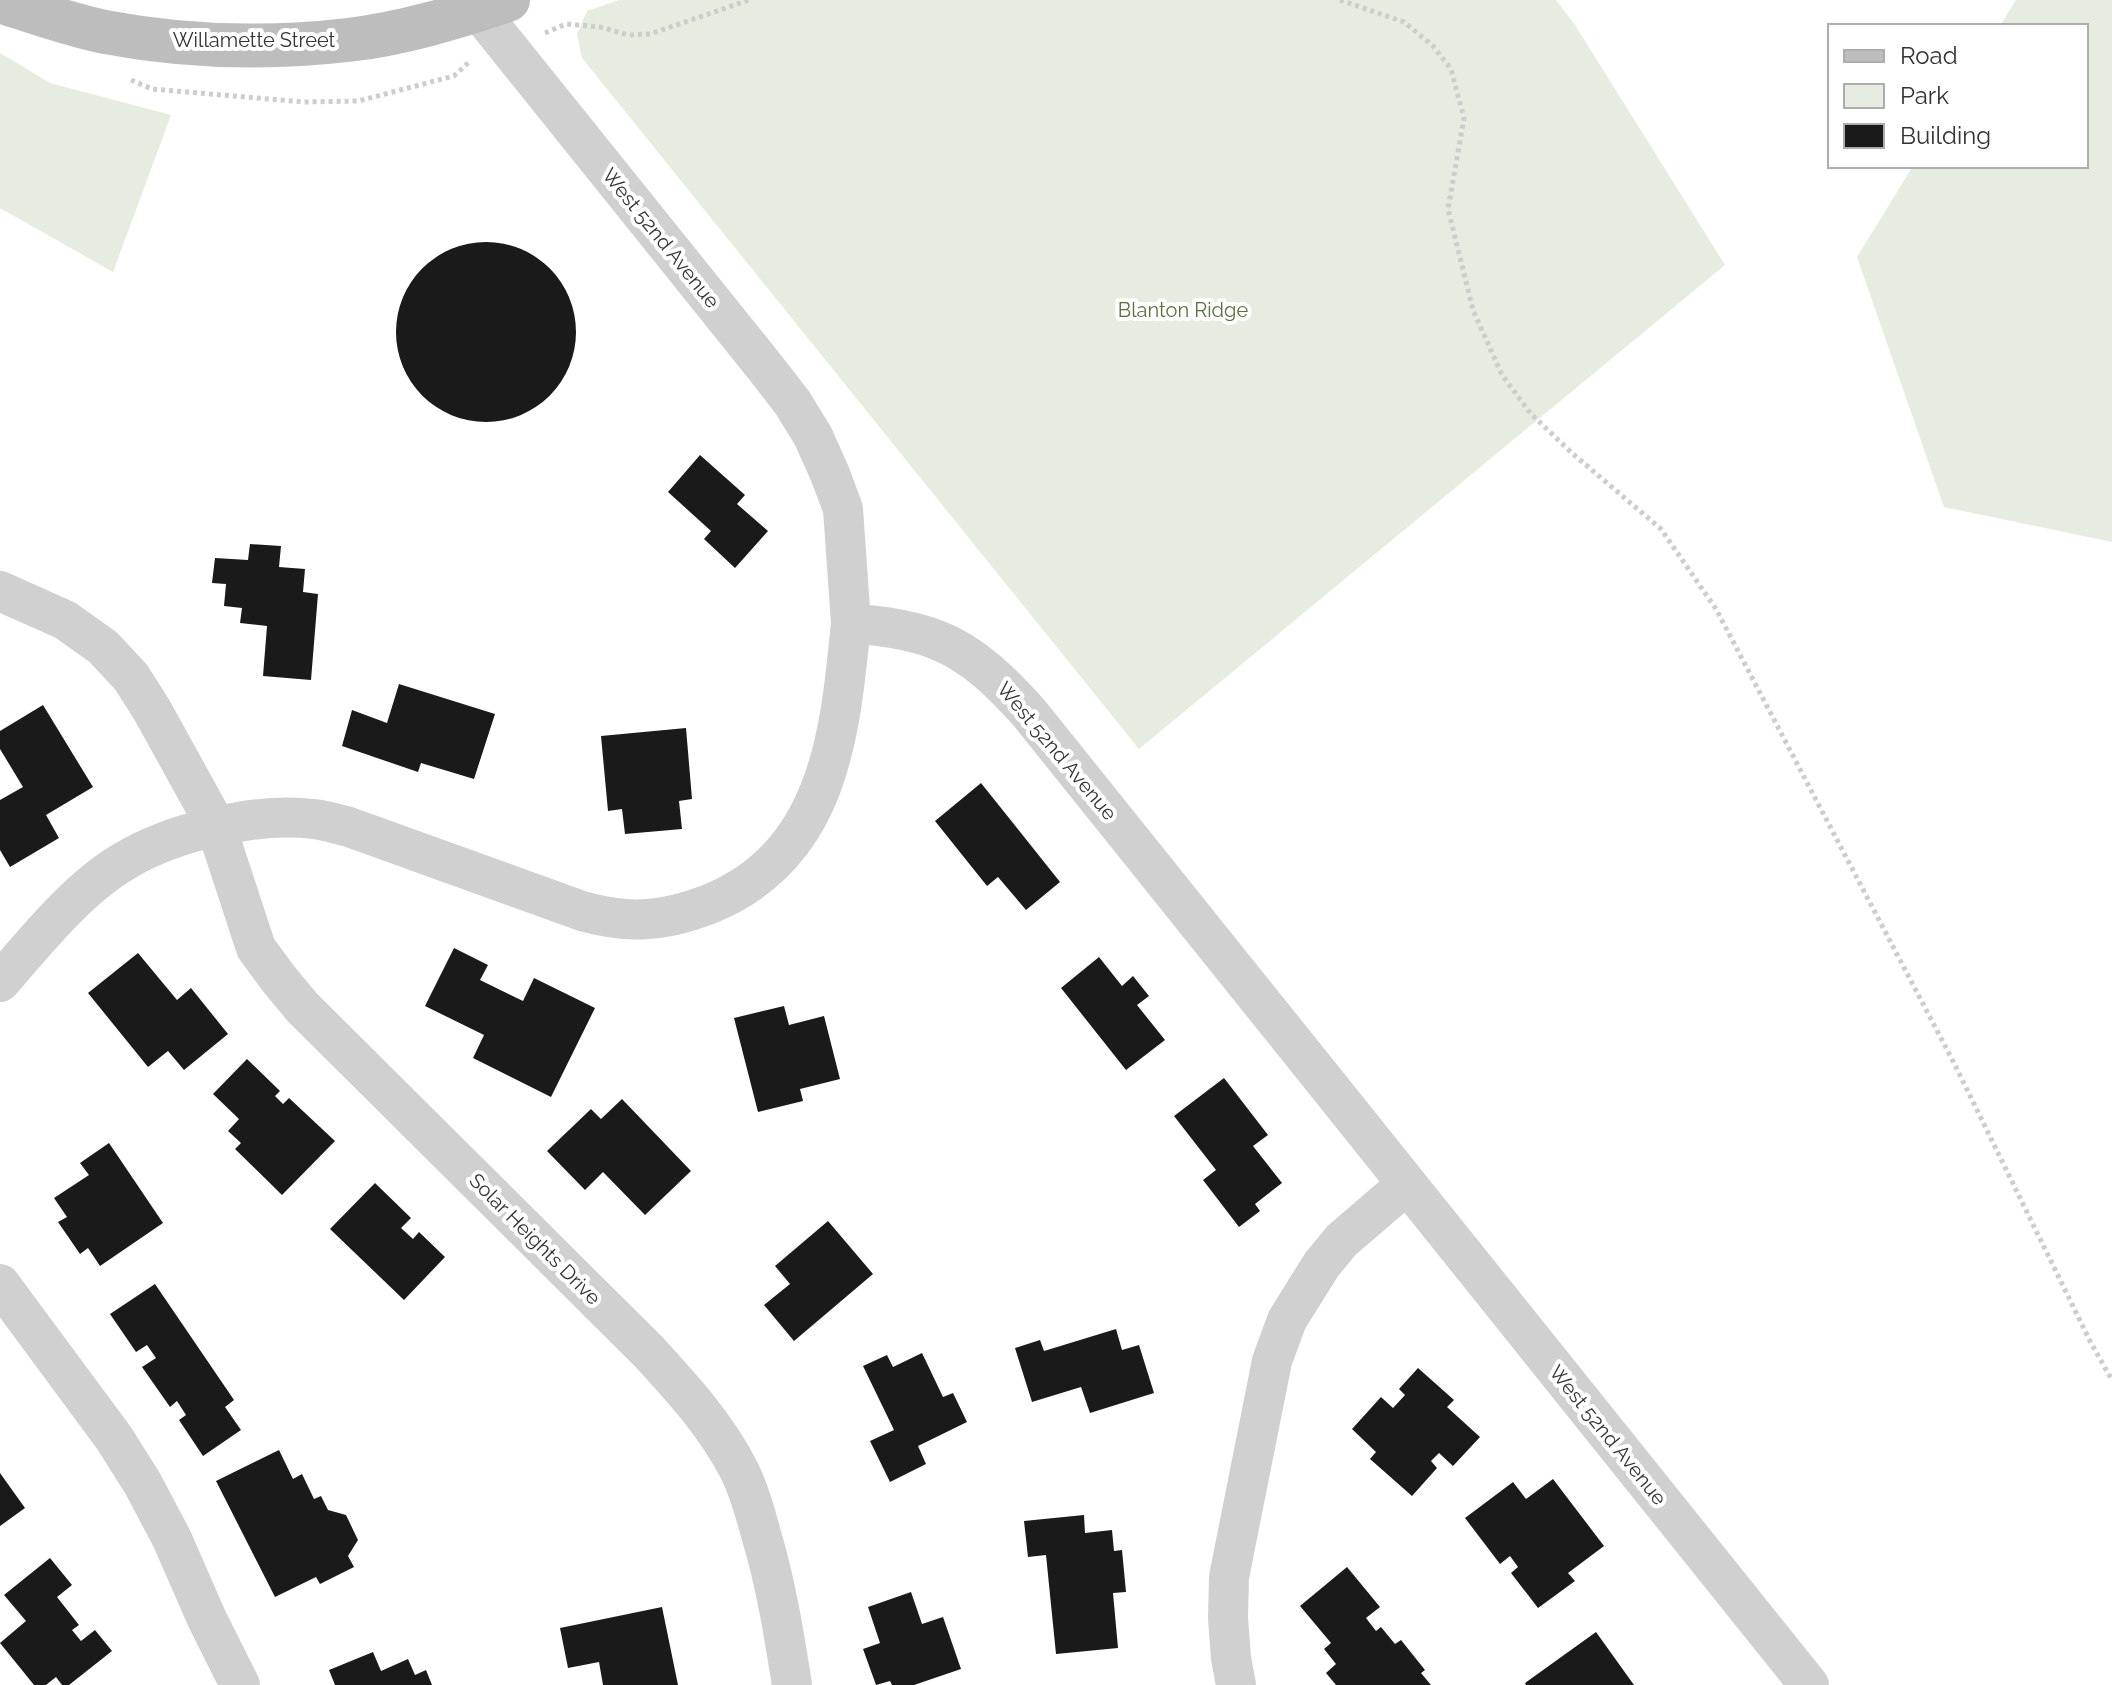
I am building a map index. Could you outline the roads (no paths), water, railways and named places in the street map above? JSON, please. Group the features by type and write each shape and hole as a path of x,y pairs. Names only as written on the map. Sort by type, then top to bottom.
{"main road":[{"name":"Willamette Street","path":"0,1 103,32 215,44 349,40 408,29 493,5"}],"street":[{"name":"West 52nd Avenue","path":"493,5 792,402 813,436 843,509 851,623 902,629 939,640 971,658 1003,685 1030,714 1809,1685"},
{"name":"Solar Heights Drive","path":"0,591 65,620 103,647 131,677 216,826 256,948 278,978 302,1007 649,1352 689,1396 718,1435 739,1470 753,1505 780,1607 792,1685"},
{"path":"0,982 78,899 122,862 160,843 216,826 282,818 312,819 349,827 607,918 670,918 728,897 754,881 777,860 799,833 816,799 829,769 845,688 851,623"},
{"path":"1236,1685 1228,1618 1229,1577 1272,1361 1287,1320 1322,1264 1342,1240 1406,1185"},
{"path":"0,1284 114,1438 143,1484 240,1685"}],"park label":[{"name":"Blanton Ridge","path":"1183,310"}]}
